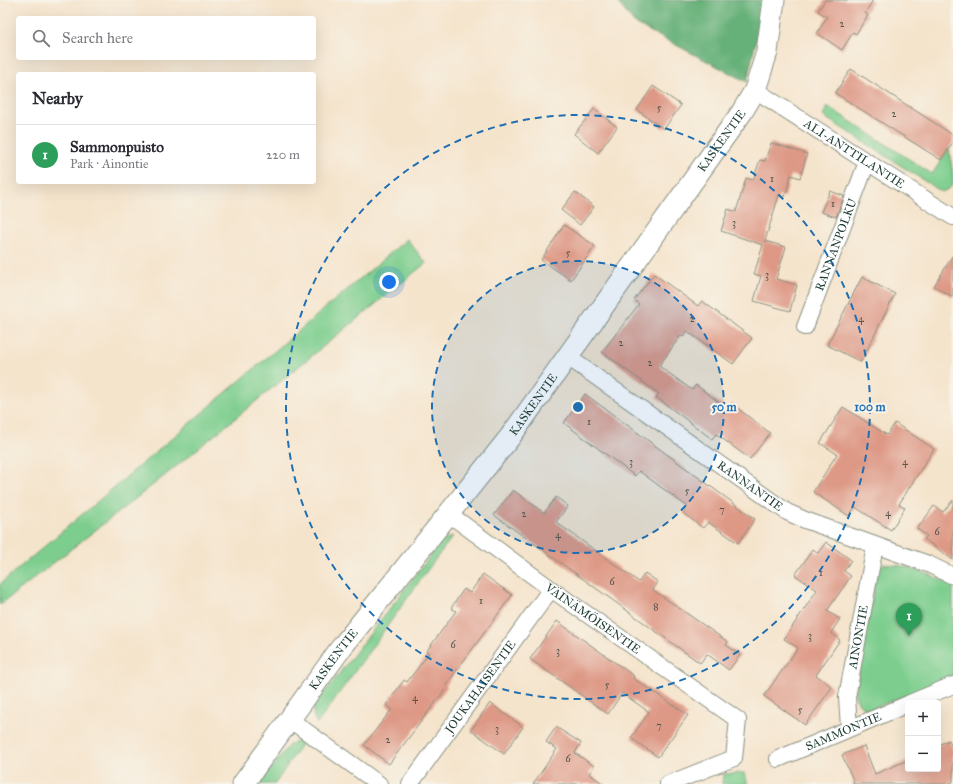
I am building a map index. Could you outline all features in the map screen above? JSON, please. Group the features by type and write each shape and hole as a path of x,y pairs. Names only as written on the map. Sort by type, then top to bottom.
{"street":[{"name":"KASKENTIE","path":"243,784 341,648 510,436 742,112 755,90 767,52 774,0"},
{"name":"ALI-ANTTILANTIE","path":"755,90 953,217"},
{"name":"RANNANPOLKU","path":"806,327 867,162"},
{"name":"RANNANTIE","path":"568,357 787,512 875,546 928,564 953,576"},
{"name":"VÄINÄMÖISENTIE","path":"449,514 552,589 738,720 734,758 668,784"},
{"name":"AINONTIE","path":"849,728 847,696 875,546"},
{"name":"JOUKAHAISENTIE","path":"410,784 552,589"},
{"name":"SAMMONTIE","path":"916,700 953,685"},
{"name":"SAMMONTIE","path":"778,759 905,705"},
{"path":"289,719 380,784"}],"green space":[{"path":"616,0 765,0 747,82 634,23"},
{"path":"827,106 932,174 949,149 953,184 942,192 823,116"},
{"path":"407,239 426,263 163,477 0,605 0,584"},
{"path":"453,536 317,724 313,715 314,706 442,541"},
{"path":"883,564 892,564 911,568 953,586 953,676 872,709 861,705 855,695 877,571"},
{"path":"297,741 302,743 275,784 259,784 289,745"},
{"path":"744,773 748,784 722,784 723,774"}],"building":[{"path":"825,0 873,0 865,13 868,15 856,34 853,32 842,50 817,33 827,17 818,11"},
{"path":"851,69 953,135 953,142 941,160 835,93"},
{"path":"653,86 681,105 664,129 637,110"},
{"path":"594,109 617,127 598,153 574,134"},
{"path":"771,143 807,154 800,178 791,175 785,197 779,195 765,241 786,247 776,279 797,285 790,311 754,301 761,276 754,274 763,245 721,231 728,209 736,212 746,178 753,180 760,160 765,161"},
{"path":"830,191 844,196 836,217 821,212"},
{"path":"575,192 594,207 580,225 561,210"},
{"path":"564,225 595,246 571,280 541,260"},
{"path":"953,255 953,297 934,286"},
{"path":"654,274 698,306 702,301 752,338 733,364 687,331 683,336 681,335 659,366 692,390 696,385 728,409 732,404 770,433 750,459 716,434 712,439 656,397 659,394 602,352 639,304 634,300"},
{"path":"862,277 895,294 861,362 827,345"},
{"path":"585,394 755,519 738,543 708,522 703,528 683,513 688,507 639,471 635,476 564,423"},
{"path":"843,407 887,435 895,423 934,449 899,504 905,508 891,530 855,507 849,516 813,492 837,454 820,443"},
{"path":"513,490 544,513 556,497 568,506 556,522 639,582 645,573 658,582 653,590 728,642 726,645 740,655 729,670 707,654 700,663 494,515"},
{"path":"953,500 953,560 924,539 927,536 917,529 934,506 943,512"},
{"path":"826,542 851,560 844,571 851,576 827,611 840,619 831,633 840,640 816,675 832,687 805,725 764,696 798,648 784,639 817,590 795,575 813,549 818,553"},
{"path":"483,574 512,595 446,685 447,687 389,764 364,745 392,709 386,705 404,680 407,682 429,653 426,652 456,611 451,608 464,589 470,593"},
{"path":"557,621 634,676 633,678 688,715 658,757 631,738 649,712 622,693 608,714 530,659"},
{"path":"490,703 523,727 504,754 471,730"},
{"path":"556,727 581,743 575,753 594,766 589,774 604,784 533,784 557,749 546,742"},
{"path":"949,740 953,749 953,782 947,784 851,784 854,782 842,755 864,746 875,774 905,761 905,772 941,772 941,744"}],"place":[{"name":"Sammonpuisto","path":"909,636"}]}
